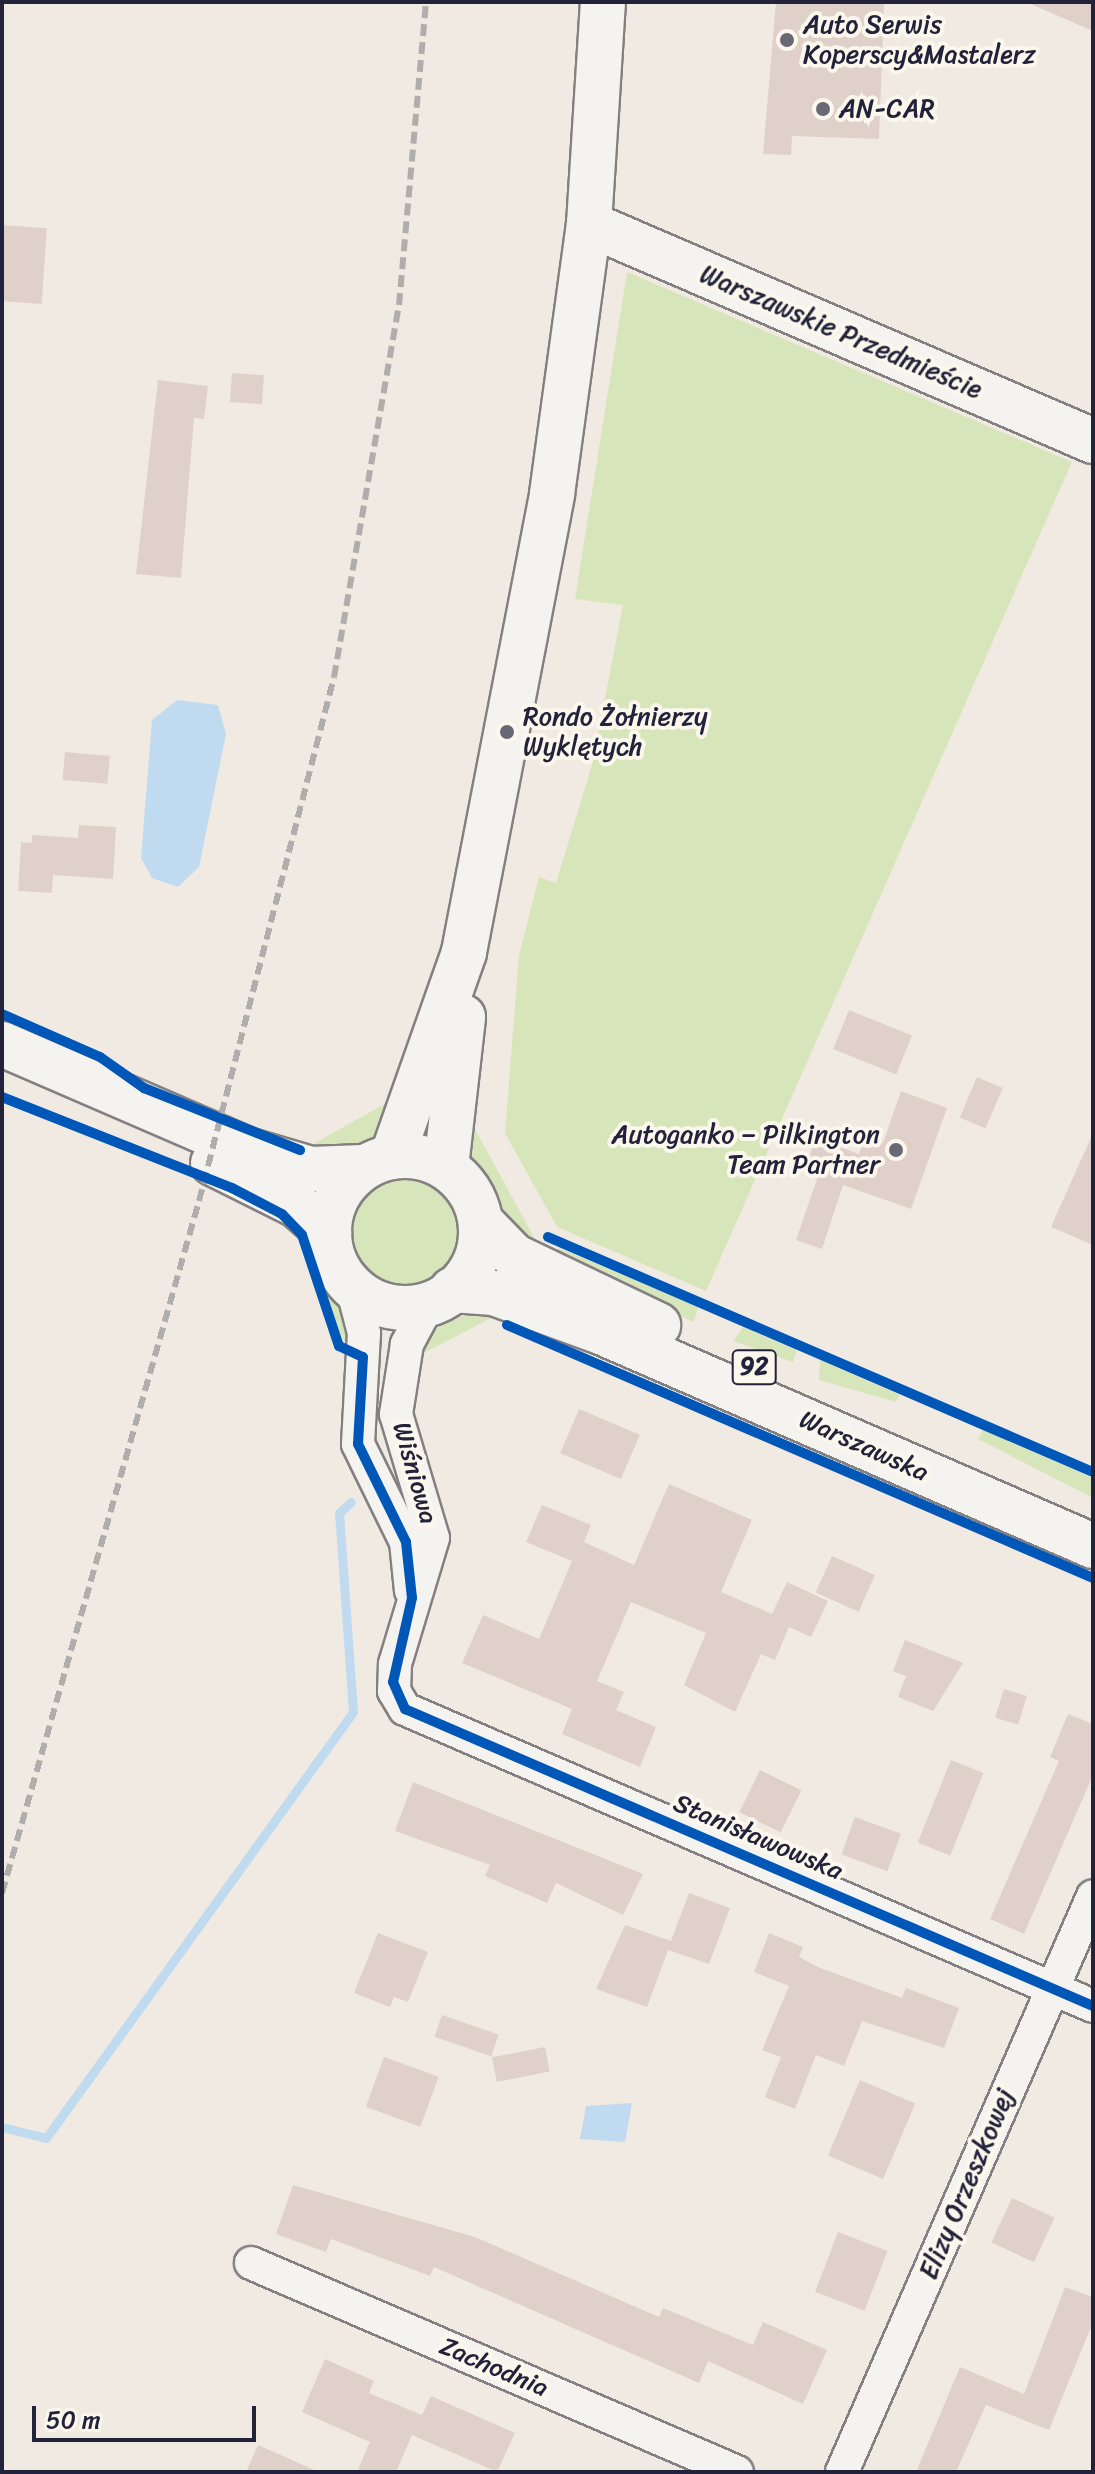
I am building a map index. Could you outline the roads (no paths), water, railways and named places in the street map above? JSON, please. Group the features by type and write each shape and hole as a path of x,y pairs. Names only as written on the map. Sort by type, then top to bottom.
{"main road":[{"path":"352,1287 338,1268 329,1233 335,1200 377,1162 464,952 552,494 589,224 603,2"},
{"name":"Warszawskie Przedmieście","path":"589,224 1093,441"},
{"path":"2,1044 247,1150 311,1169 377,1162 446,1167 469,976 464,952"},
{"path":"2,1070 256,1183 329,1233"},
{"name":"92","path":"446,1167 475,1200 481,1222"},
{"path":"441,1297 474,1266 481,1222"},
{"name":"Warszawska","path":"481,1222 506,1251 562,1281 1093,1515"},
{"name":"92","path":"352,1287 394,1308 441,1297"},
{"name":"Warszawska","path":"441,1297 494,1293 601,1332 1093,1546"}],"street":[{"name":"Wiśniowa","path":"352,1287 364,1333 358,1444 406,1542 412,1598"},
{"name":"Wiśniowa","path":"405,1709 393,1682 412,1598 433,1538 396,1414 407,1344 441,1297"},
{"name":"Stanisławowska","path":"405,1709 1093,2006"},
{"name":"Elizy Orzeszkowej","path":"842,2472 1093,1896"},
{"name":"Zachodnia","path":"251,2263 737,2472"}],"water":[{"path":"177,700 218,705 226,734 199,867 178,887 152,878 141,858 152,720"},
{"path":"632,2103 625,2142 580,2139 586,2106"}],"waterway":[{"path":"2,2127 46,2138 353,1712 339,1513 351,1502"}],"railway":[{"path":"2,1893 199,1201 334,677 399,305 426,2"}],"place":[{"name":"Auto Serwis Koperscy&Mastalerz","path":"787,40"},
{"name":"AN-CAR","path":"823,109"},
{"name":"Rondo Żołnierzy Wyklętych","path":"507,732"},
{"name":"Autoganko – Pilkington Team Partner","path":"896,1150"}]}
